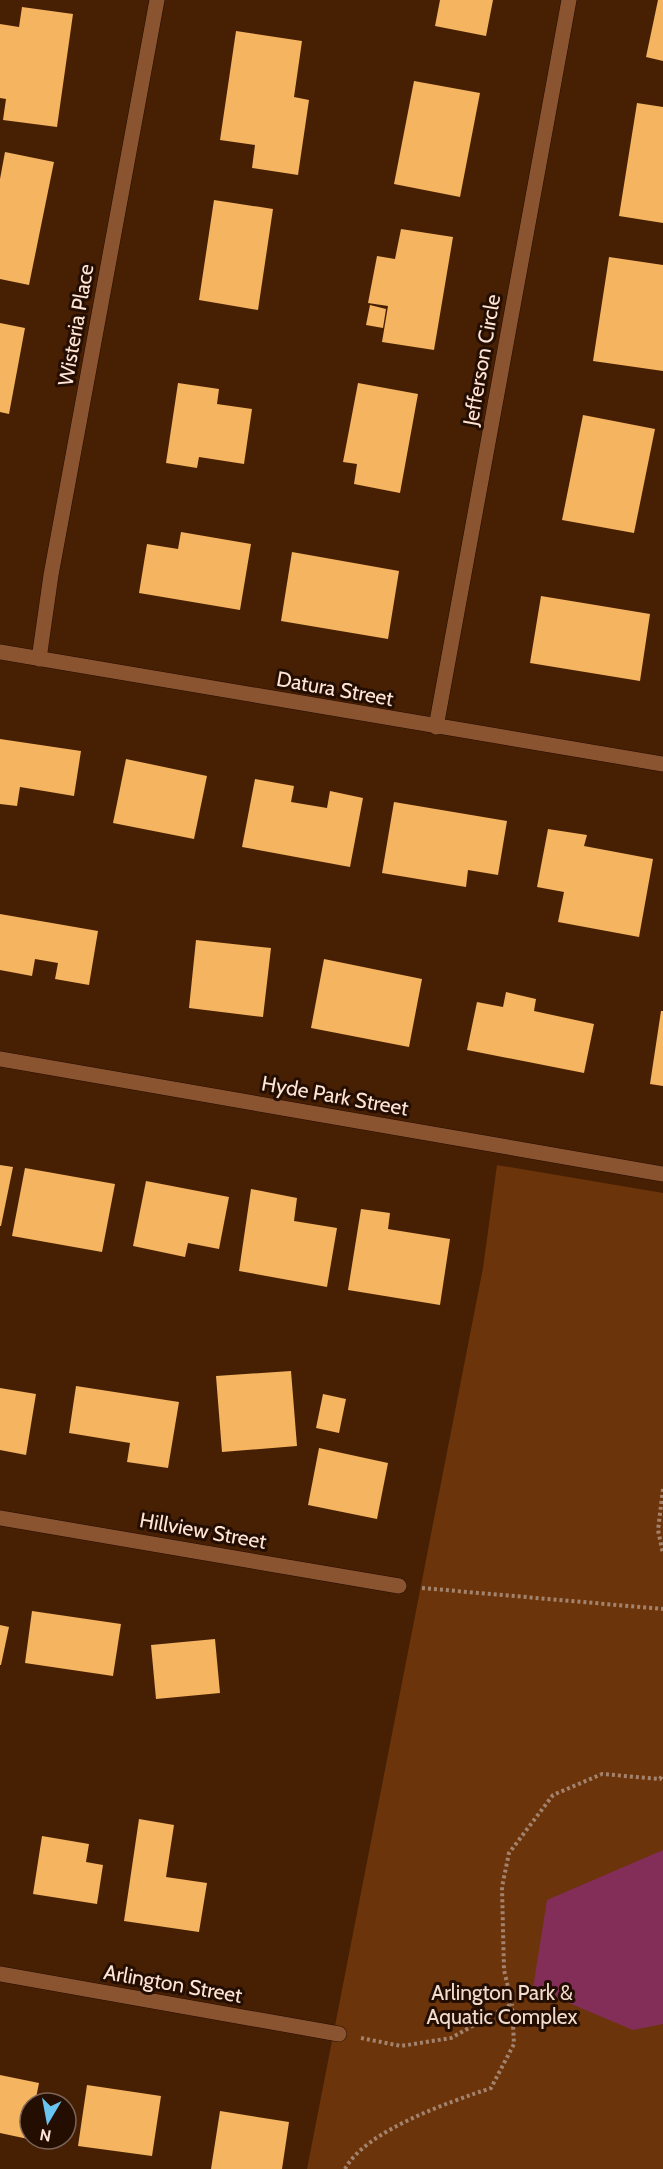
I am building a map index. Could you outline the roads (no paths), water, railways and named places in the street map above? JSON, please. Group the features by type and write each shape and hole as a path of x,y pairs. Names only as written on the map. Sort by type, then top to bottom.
{"street":[{"name":"Wisteria Place","path":"39,658 53,563 157,0"},
{"name":"Jefferson Circle","path":"436,727 569,0"},
{"name":"Datura Street","path":"0,652 663,764"},
{"name":"Hyde Park Street","path":"0,1059 663,1174"},
{"name":"Hillview Street","path":"0,1518 399,1586"},
{"name":"Arlington Street","path":"0,1974 339,2034"}],"park label":[{"name":"Arlington Park & Aquatic Complex","path":"502,2005"}]}
